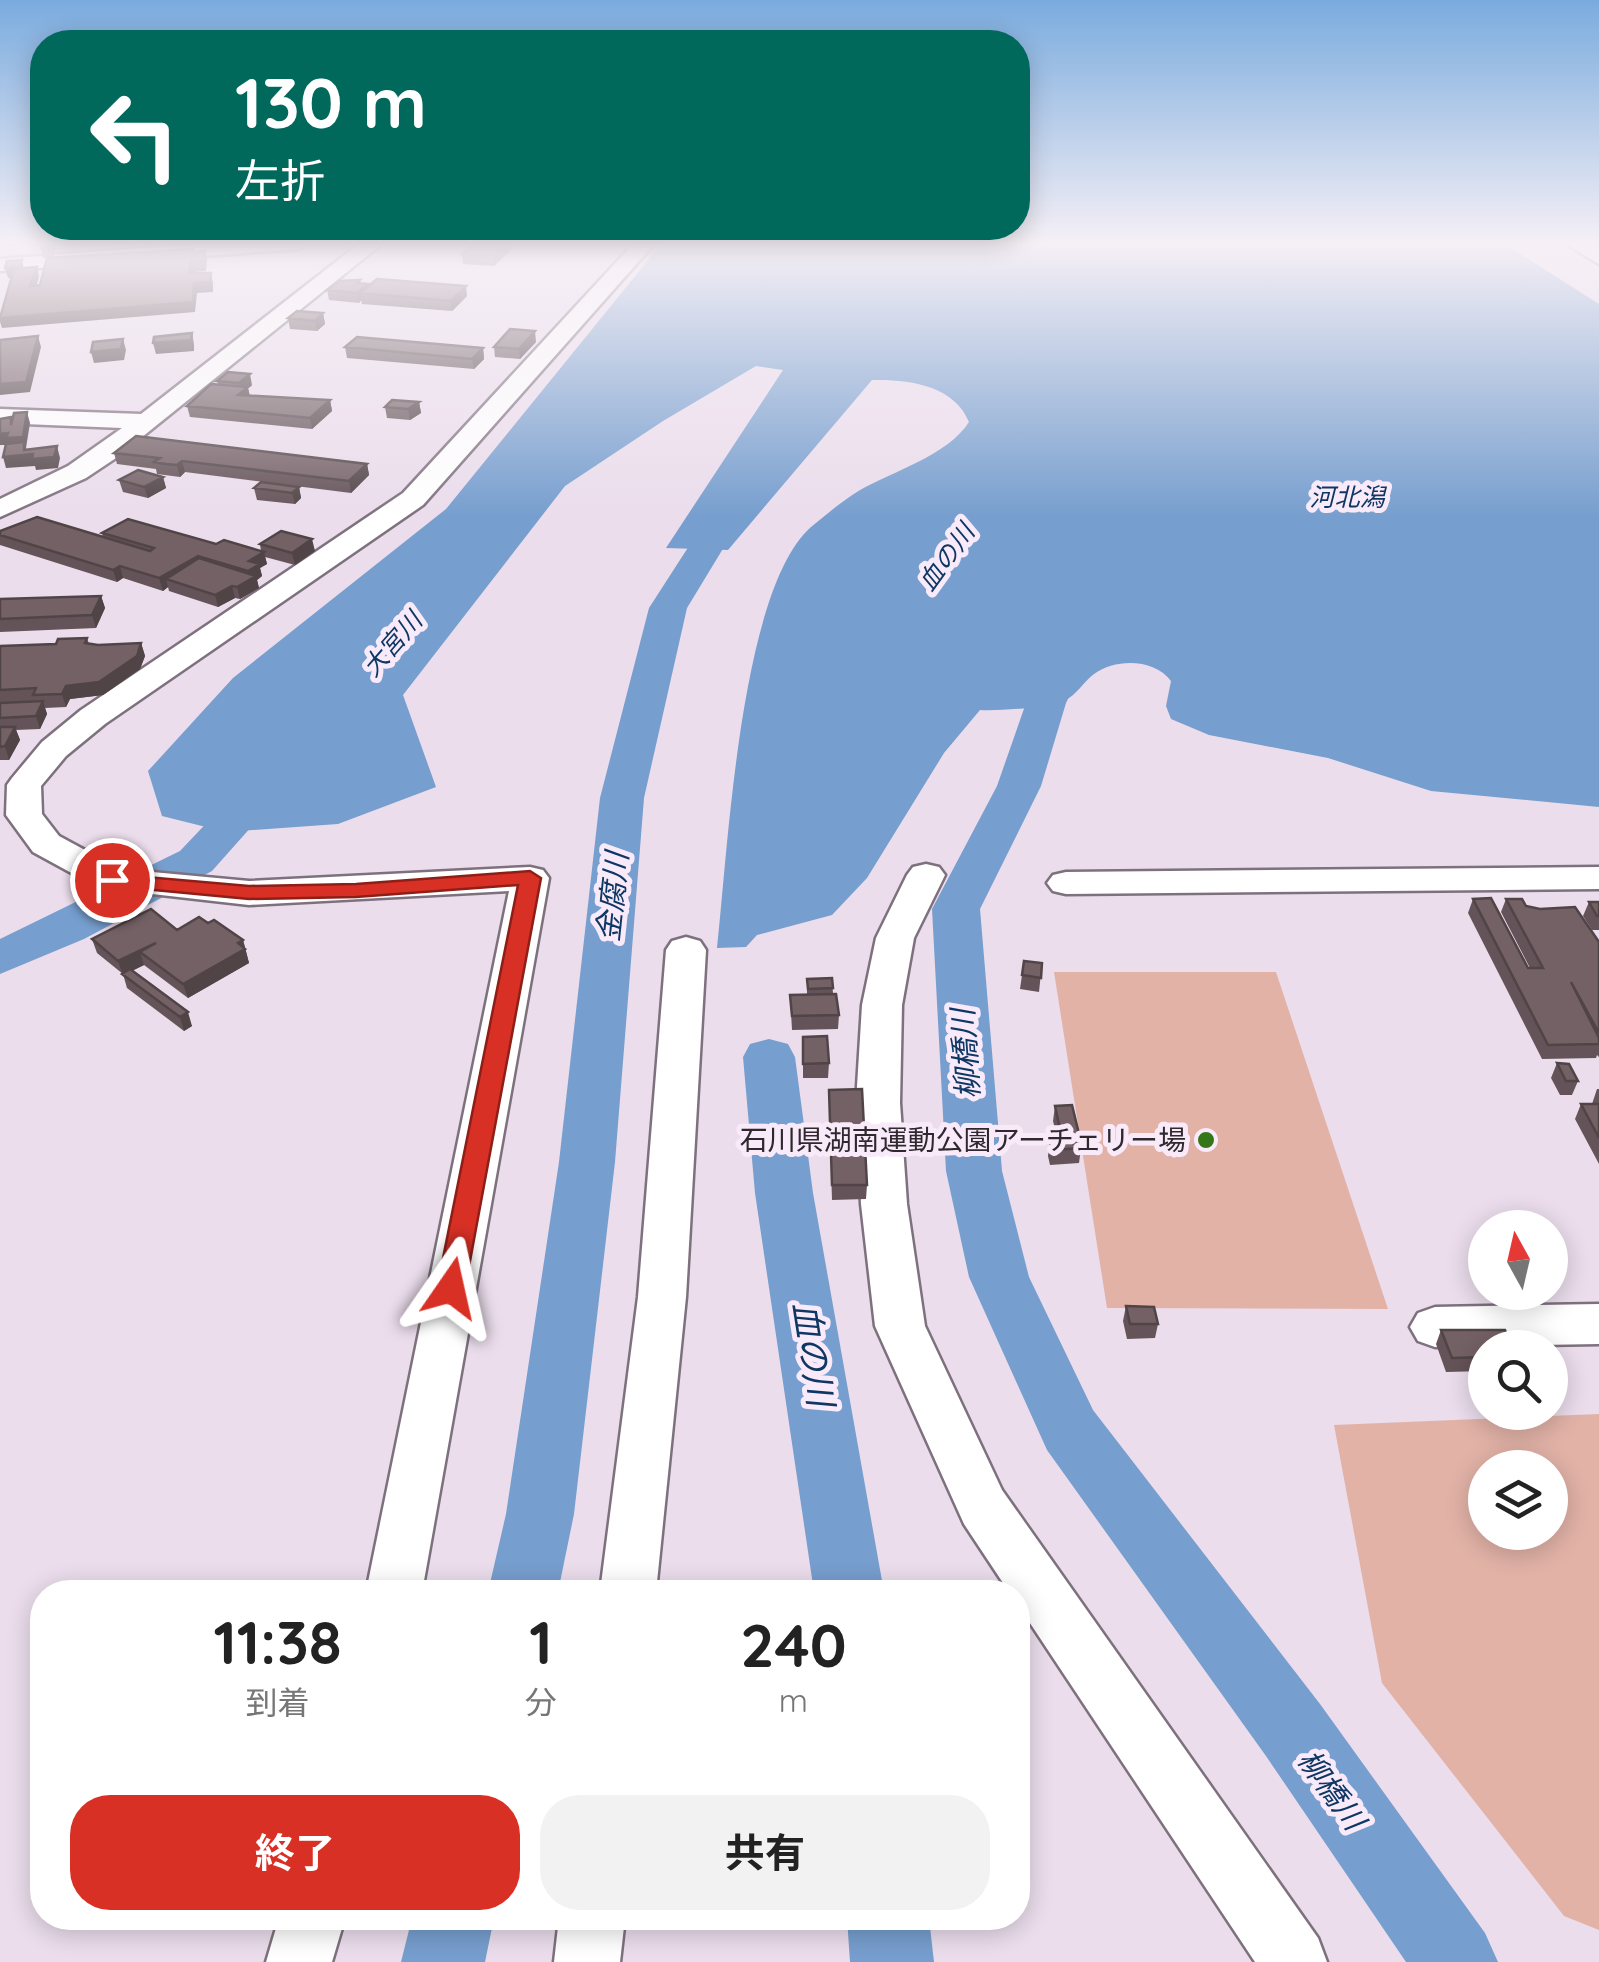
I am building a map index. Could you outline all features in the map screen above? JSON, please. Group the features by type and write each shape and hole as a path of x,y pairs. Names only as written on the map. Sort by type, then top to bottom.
{"street":[{"path":"0,509 76,472 257,335"},
{"path":"396,1580 530,878 356,890 249,892 112,880 46,844 24,816 24,784 54,749 93,717 413,499 562,335"},
{"path":"0,416 146,422"},
{"path":"926,875 895,938 882,1005 878,1103 900,1326 983,1507 1294,1962"},
{"path":"1066,883 1599,878"},
{"path":"629,1580 662,1297 686,950"},
{"path":"1435,1327 1599,1324"},
{"path":"300,1962 309,1930"},
{"path":"587,1962 591,1930"}],"shaded area":[{"name":"石川県湖南運動公園アーチェリー場","path":"1054,972 1276,972 1388,1309 1107,1308"},
{"path":"1599,1414 1599,1930 1564,1916 1382,1683 1334,1425 1468,1419 1468,1430 1568,1430 1568,1415"}],"water":[{"name":"河北潟","path":"588,335 1599,335 1599,807 1431,791 1328,758 1209,735 1171,719 1166,706 1171,681 1164,674 1145,665 1124,663 1094,674 1073,695 1057,703 980,710 944,753 867,878 832,915 757,935 746,947 717,948 741,724 768,606 787,559 811,527 841,503 934,453 960,434 969,422 953,400 941,392 915,383 872,380 728,550 666,548 783,370 756,366 565,486 403,695 436,787 338,824 226,832 162,816 148,771 233,678 446,509"}],"building":[{"path":"192,335 191,340 153,343 154,337"},
{"path":"505,335 532,335 519,349 494,347"},
{"path":"38,336 26,382 0,384 0,340"},
{"path":"357,337 483,348 472,359 345,347"},
{"path":"123,339 121,349 91,352 93,342"},
{"path":"228,372 250,374 239,383 217,381"},
{"path":"211,384 248,387 238,395 330,400 310,418 187,406"},
{"path":"392,400 419,402 408,409 385,407"},
{"path":"27,412 23,437 6,438 8,433 0,434 0,419 11,417 11,425 14,413"},
{"path":"136,436 367,464 349,481 182,461 177,465 166,464 154,462 160,458 114,453"},
{"path":"24,442 24,450 57,446 54,457 3,457 6,444"},
{"path":"138,470 163,477 144,487 119,480"},
{"path":"261,482 299,487 292,493 254,488"},
{"path":"37,517 150,551 154,548 102,533 128,519 216,544 224,540 264,552 249,561 260,564 248,571 198,556 159,578 120,566 113,570 0,535 0,531"},
{"path":"281,531 312,539 292,553 260,544"},
{"path":"199,558 256,576 215,595 166,579"},
{"path":"101,596 92,615 0,619 0,599"},
{"path":"87,638 85,643 98,645 141,643 137,656 99,682 66,686 62,694 33,695 36,688 0,690 0,646 56,644 58,639"},
{"path":"43,701 36,716 0,718 0,703"},
{"path":"0,727 15,727 5,746 0,747"},
{"path":"1491,898 1528,968 1543,968 1506,899 1522,899 1526,906 1540,909 1575,907 1599,942 1599,1033 1571,982 1599,1044 1548,1045 1473,899"},
{"path":"1589,902 1599,902 1599,916 1597,916"},
{"path":"151,909 177,930 199,917 208,923 214,920 243,940 238,943 245,949 183,984 140,952 156,943 118,961 92,939"},
{"path":"1024,961 1042,963 1041,978 1022,975"},
{"path":"130,969 188,1012 180,1017 122,974"},
{"path":"832,978 833,988 808,989 807,979"},
{"path":"836,994 839,1015 792,1016 790,995"},
{"path":"827,1036 829,1063 803,1064 803,1037"},
{"path":"1557,1063 1569,1064 1578,1081 1566,1081"},
{"path":"862,1089 867,1185 832,1185 829,1090"},
{"path":"1581,1104 1599,1104 1599,1138"},
{"path":"1072,1105 1080,1138 1062,1138 1055,1106"},
{"path":"1078,1140 1081,1148 1052,1150 1050,1141"},
{"path":"1126,1306 1154,1307 1158,1324 1130,1324"},
{"path":"1441,1330 1468,1330 1468,1358 1452,1358"}],"waterway":[{"name":"金腐川","path":"526,1580 540,1514 587,1162 622,798 668,608 741,491"},
{"name":"柳橋川","path":"1076,644 1046,703 1019,786 956,909 974,1171 999,1277 1070,1430 1293,1730 1456,1962"},
{"name":"大宮川","path":"0,958 196,861 270,781"},
{"name":"血の川","path":"769,1057 784,1193 847,1580"},
{"name":"金腐川","path":"443,1962 450,1930"},
{"name":"血の川","path":"889,1930 892,1962"}],"place":[{"name":"石川県湖南運動公園アーチェリー場","path":"1206,1140"}],"route":[{"path":"112,880 189,890 249,892 356,890 530,878 451,1288"}]}
